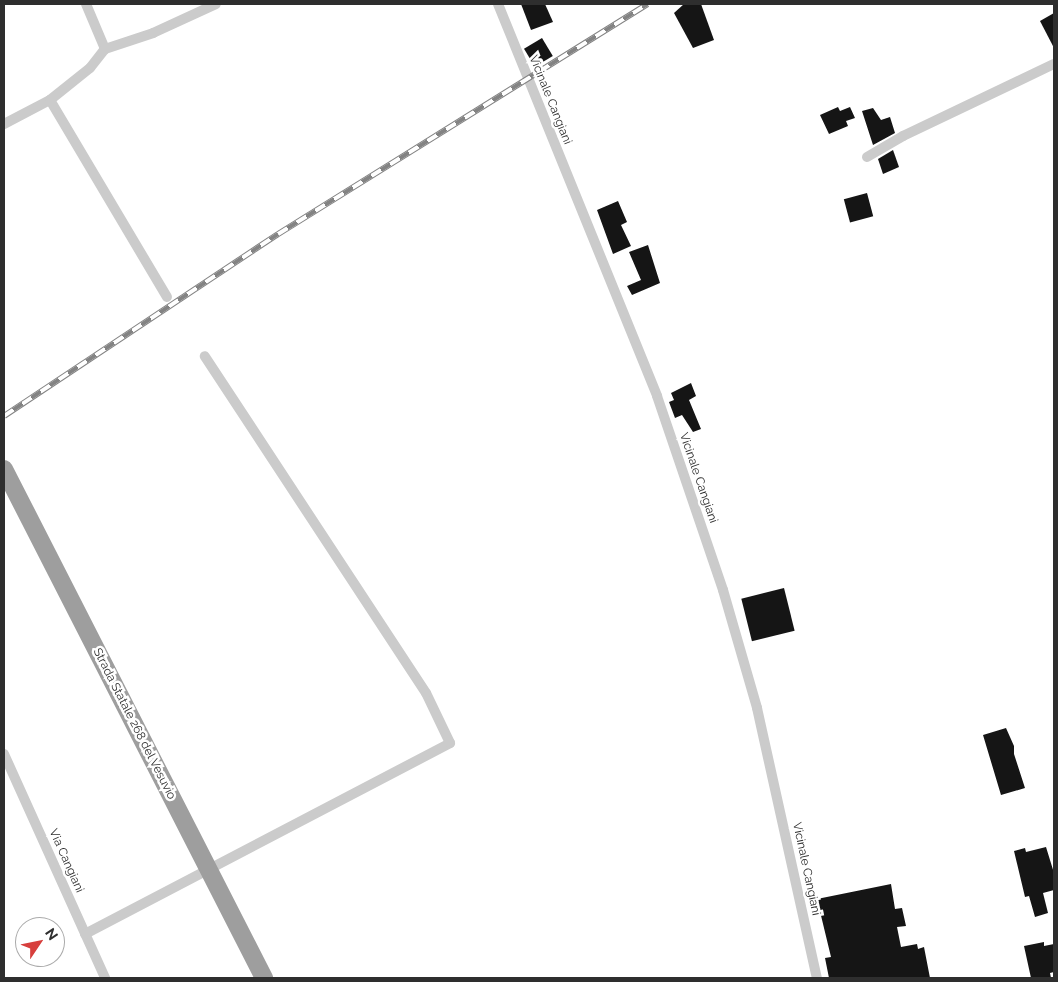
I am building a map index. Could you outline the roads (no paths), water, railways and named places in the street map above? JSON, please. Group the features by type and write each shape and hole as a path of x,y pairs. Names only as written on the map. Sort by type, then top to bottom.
{"highway":[{"name":"Strada Statale 268 del Vesuvio","path":"4,469 264,978"}],"street":[{"path":"86,4 105,48"},
{"path":"4,124 50,100 90,68 105,48 153,34 216,4"},
{"name":"Vicinale Cangiani","path":"498,4 657,396 723,590 757,708 817,978"},
{"path":"867,157 903,136 1054,64"},
{"path":"50,100 167,297"},
{"path":"85,934 450,743 426,693 205,356"},
{"name":"Via Cangiani","path":"4,754 105,978"}],"railway":[{"path":"4,416 278,234 647,4"}]}
